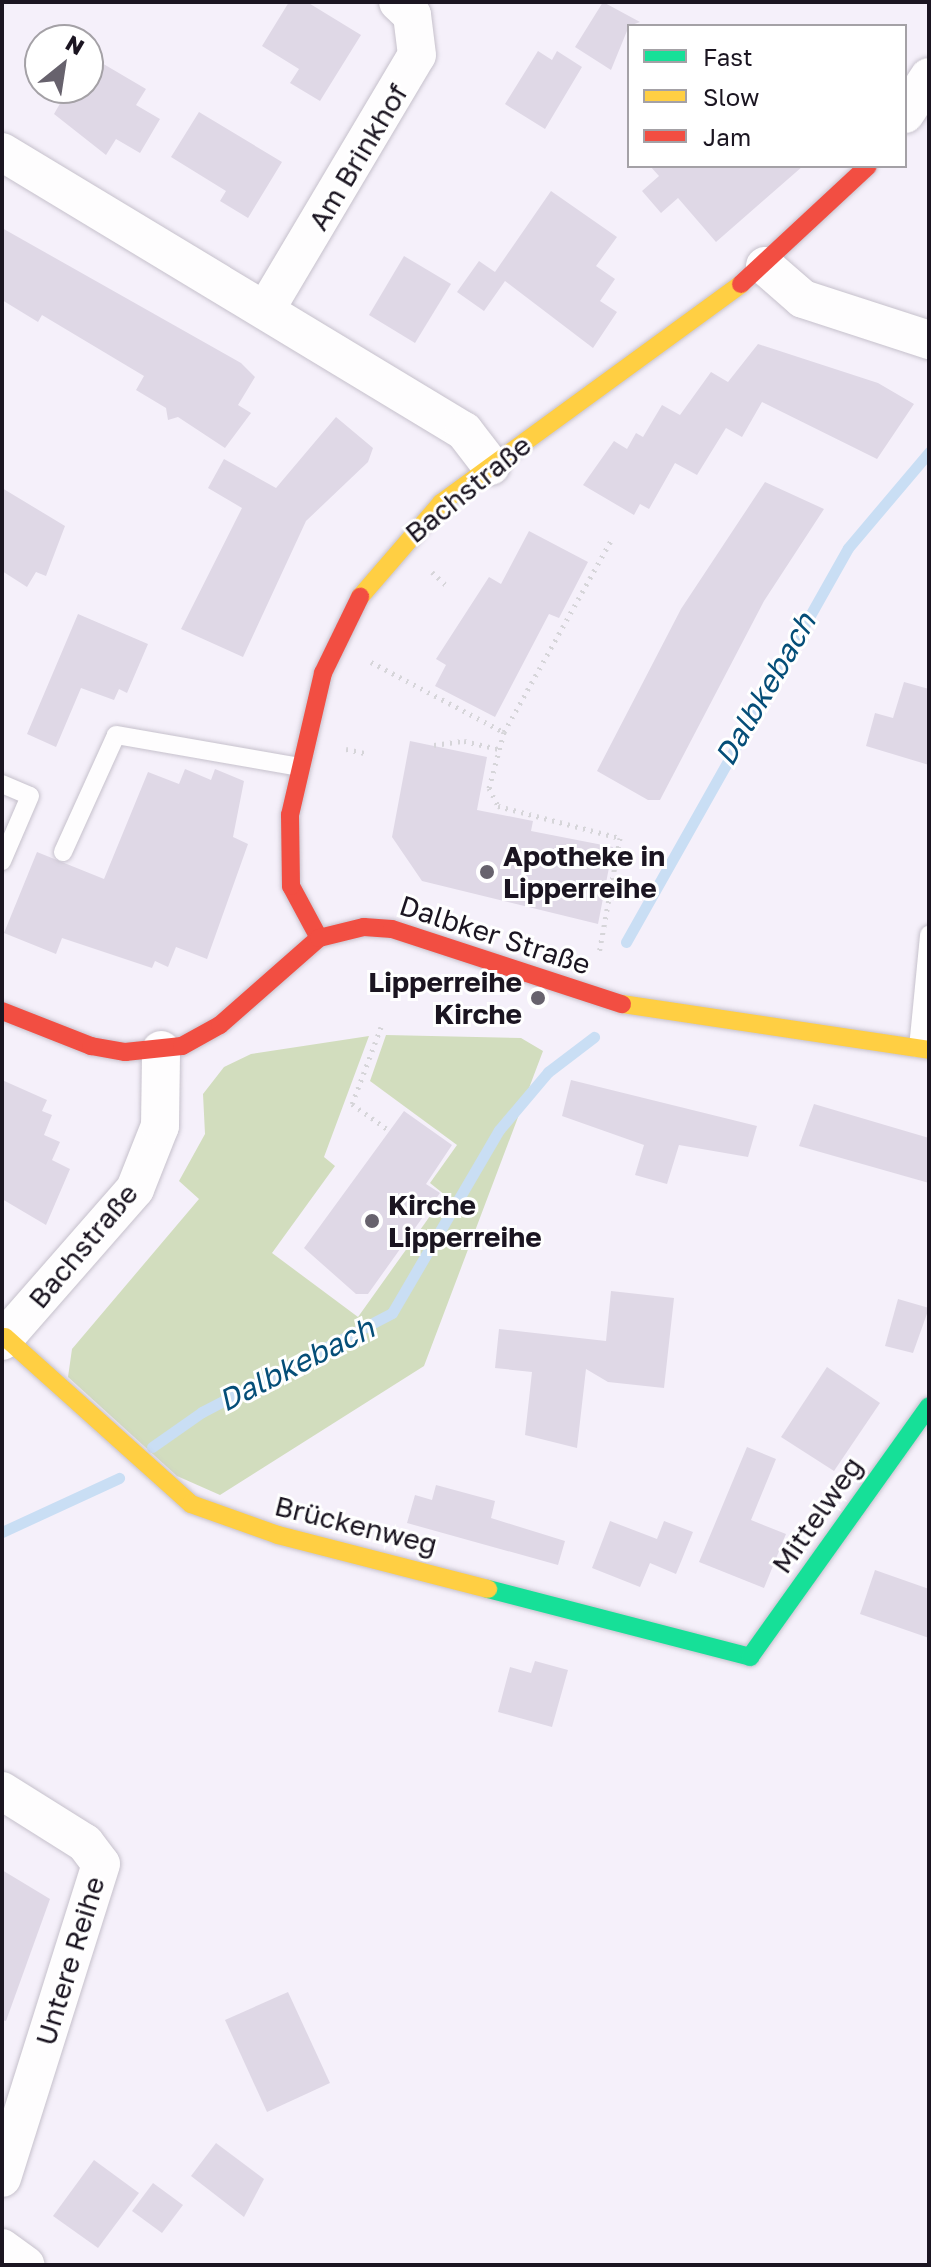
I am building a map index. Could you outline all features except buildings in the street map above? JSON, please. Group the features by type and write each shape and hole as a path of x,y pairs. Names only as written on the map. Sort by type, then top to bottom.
{"street":[{"name":"Am Brinkhof","path":"266,309 417,55 412,15 398,2"},
{"path":"907,111 929,77"},
{"path":"2,152 464,431 491,466"},
{"name":"Bachstraße","path":"319,938 287,867 300,767 323,673 366,584 441,503 765,266 866,168"},
{"path":"765,266 803,299 929,340"},
{"name":"Dalbker Straße","path":"319,938 392,929 644,1011 924,1049"},
{"path":"2,1011 91,1046 161,1050 210,1032 319,938"},
{"name":"Bachstraße","path":"4,1339 135,1189 160,1126 161,1050"},
{"name":"Brückenweg","path":"4,1339 125,1452 191,1504 278,1535 750,1657"},
{"name":"Mittelweg","path":"750,1657 929,1406"},
{"name":"Untere Reihe","path":"2,1791 85,1843 101,1864 2,2178"},
{"path":"2,2248 25,2265"}],"lane":[{"path":"63,852 116,735 300,767"},
{"path":"2,784 30,796 2,861"},
{"name":"Dalbker Straße","path":"924,1049 929,935"}],"path":[{"path":"597,965 620,838 540,823 542,814 498,806 489,788 504,732 612,539"},
{"path":"391,672 504,732"},
{"path":"434,745 464,741 499,749"},
{"path":"381,1027 352,1104 390,1131"}],"green space":[{"path":"386,1035 521,1038 543,1051 424,1366 220,1495 177,1476 68,1377 72,1349 199,1199 179,1181 205,1134 203,1094 224,1067 251,1054 369,1036 324,1157 335,1166 272,1253 358,1317 445,1195 430,1183 457,1145 370,1081"}],"waterway":[{"name":"Dalbkebach","path":"626,942 848,548 929,452"},
{"name":"Dalbkebach","path":"152,1447 202,1412 392,1313 499,1130 548,1072 594,1037"},
{"name":"Dalbkebach","path":"2,1532 119,1478"}],"traffic: fast":[{"path":"488,1589 750,1657 929,1406"}],"traffic: slow":[{"path":"360,597 441,503 741,284"},
{"path":"622,1004 929,1050"},
{"path":"5,1337 191,1504 278,1535 488,1589"}],"traffic: jam":[{"path":"741,284 866,168"},
{"path":"319,938 291,886 290,815 323,673 360,597"},
{"path":"2,1011 91,1046 125,1052 182,1046 220,1025 319,938 364,927 392,929 622,1004"}],"place":[{"name":"Apotheke in Lipperreihe","path":"487,872"},
{"name":"Lipperreihe Kirche","path":"538,998"},
{"name":"Kirche Lipperreihe","path":"372,1221"}]}
